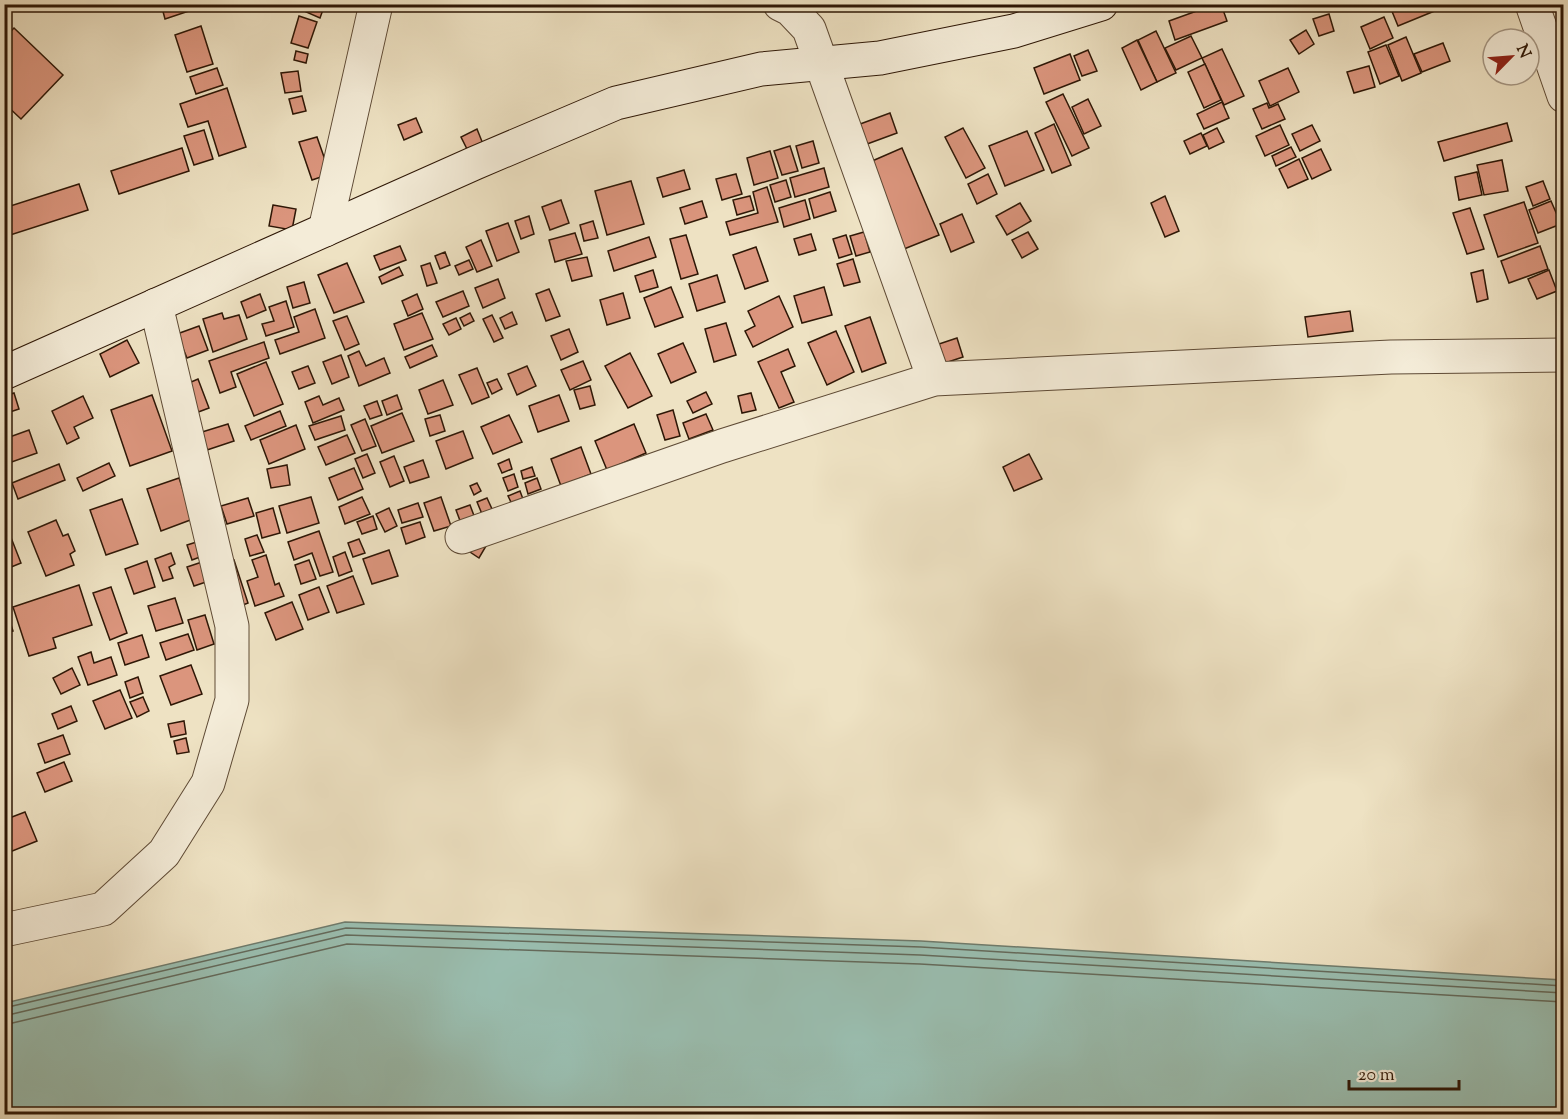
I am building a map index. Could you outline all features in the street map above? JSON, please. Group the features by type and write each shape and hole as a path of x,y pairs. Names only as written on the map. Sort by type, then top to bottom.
{"street":[{"path":"326,230 376,4"},
{"path":"780,4 790,9 809,29 934,379"},
{"path":"4,373 475,163 616,103 761,69 880,58 1002,33 1101,4"},
{"path":"1532,4 1563,96"},
{"path":"4,930 103,909 164,853 208,783 232,700 232,626 156,306"},
{"path":"462,537 722,446 934,379 1391,357 1563,355"}],"water":[{"path":"345,922 921,941 1563,980 1563,1114 5,1114 5,1003"}],"building":[{"path":"161,4 207,4 207,5 165,19"},
{"path":"299,4 325,4 320,18 297,8"},
{"path":"1221,4 1227,21 1175,40 1169,21"},
{"path":"1309,4 1328,4 1329,6 1311,11"},
{"path":"1389,4 1435,4 1437,10 1398,26"},
{"path":"1329,14 1334,31 1319,36 1313,19"},
{"path":"299,16 317,22 308,48 291,43"},
{"path":"1384,17 1393,38 1370,49 1361,27"},
{"path":"201,26 213,64 187,72 175,35"},
{"path":"14,28 63,75 21,119 4,103 4,38"},
{"path":"1306,30 1314,44 1299,54 1290,40"},
{"path":"1156,31 1176,73 1157,82 1138,40"},
{"path":"1191,36 1202,58 1176,70 1165,48"},
{"path":"1406,37 1421,73 1402,81 1388,45"},
{"path":"1137,40 1157,82 1141,90 1122,48"},
{"path":"1443,43 1450,61 1422,72 1414,54"},
{"path":"1386,45 1399,76 1380,84 1368,52"},
{"path":"1222,49 1244,96 1224,105 1202,58"},
{"path":"1088,50 1097,71 1082,76 1074,56"},
{"path":"296,51 308,54 306,63 294,60"},
{"path":"1070,54 1080,80 1044,94 1034,68"},
{"path":"1205,64 1221,100 1204,108 1188,72"},
{"path":"1369,66 1375,87 1354,93 1347,72"},
{"path":"217,68 223,85 196,94 190,77"},
{"path":"1288,68 1299,92 1270,106 1259,81"},
{"path":"298,71 301,91 285,93 281,73"},
{"path":"227,88 246,147 219,156 208,121 188,127 180,104"},
{"path":"1063,94 1089,148 1072,156 1046,102"},
{"path":"302,96 306,111 293,114 289,99"},
{"path":"1088,99 1101,126 1084,134 1072,107"},
{"path":"1222,102 1229,118 1204,129 1197,114"},
{"path":"1267,103 1269,108 1278,104 1285,119 1262,129 1253,109"},
{"path":"890,113 897,133 859,147 852,127"},
{"path":"416,118 422,132 404,140 398,125"},
{"path":"1507,123 1512,141 1444,161 1438,142"},
{"path":"1054,124 1071,165 1052,173 1035,133"},
{"path":"1280,125 1289,145 1265,156 1256,136"},
{"path":"1312,125 1320,141 1300,151 1292,134"},
{"path":"963,128 985,168 966,178 945,137"},
{"path":"1217,128 1224,142 1209,149 1203,135"},
{"path":"477,129 483,144 468,151 461,137"},
{"path":"204,130 213,159 194,165 184,136"},
{"path":"1027,131 1044,170 1005,186 989,146"},
{"path":"1201,133 1207,146 1190,154 1184,141"},
{"path":"317,137 330,174 312,180 299,142"},
{"path":"813,141 819,163 802,168 796,146"},
{"path":"790,146 798,171 782,175 774,151"},
{"path":"1291,147 1296,157 1276,166 1272,156"},
{"path":"182,148 189,171 119,194 111,171"},
{"path":"902,148 939,235 899,251 863,165"},
{"path":"1321,149 1331,170 1312,179 1302,158"},
{"path":"770,151 778,178 754,185 747,158"},
{"path":"1299,159 1308,179 1288,188 1279,169"},
{"path":"1502,160 1508,191 1484,195 1477,165"},
{"path":"824,168 829,187 795,197 790,178"},
{"path":"684,170 690,189 663,197 657,178"},
{"path":"1477,172 1482,195 1459,200 1455,177"},
{"path":"736,174 742,194 722,200 716,179"},
{"path":"988,174 997,194 977,204 968,184"},
{"path":"786,180 791,197 775,202 770,185"},
{"path":"631,181 644,224 607,235 595,191"},
{"path":"1543,181 1550,199 1533,206 1526,187"},
{"path":"79,184 88,210 4,237 4,208"},
{"path":"767,187 778,222 730,235 726,222 758,213 753,192"},
{"path":"830,192 836,211 814,218 809,199"},
{"path":"750,196 754,210 737,215 733,200"},
{"path":"1165,196 1179,231 1165,237 1151,203"},
{"path":"561,200 569,223 550,230 542,207"},
{"path":"805,200 810,219 784,227 779,208"},
{"path":"702,201 707,217 685,224 680,208"},
{"path":"1551,201 1561,224 1538,233 1529,210"},
{"path":"1524,202 1538,243 1498,257 1484,215"},
{"path":"1020,203 1031,221 1007,235 996,216"},
{"path":"273,205 296,209 292,230 269,226"},
{"path":"1470,208 1484,249 1467,254 1453,213"},
{"path":"962,214 974,242 951,252 940,224"},
{"path":"529,216 534,234 521,239 515,221"},
{"path":"593,221 598,238 584,241 580,225"},
{"path":"508,223 519,252 497,261 486,231"},
{"path":"864,232 870,252 856,256 850,236"},
{"path":"1028,232 1038,249 1022,258 1012,240"},
{"path":"575,233 582,254 555,262 549,240"},
{"path":"811,234 816,250 799,255 794,239"},
{"path":"686,235 698,274 681,279 670,239"},
{"path":"846,235 852,254 839,258 833,239"},
{"path":"649,237 656,257 614,271 608,251"},
{"path":"481,240 492,266 477,272 466,247"},
{"path":"400,246 406,260 380,270 374,256"},
{"path":"1540,246 1548,269 1509,283 1501,261"},
{"path":"756,247 768,281 745,289 733,255"},
{"path":"445,252 450,265 440,269 435,256"},
{"path":"587,257 592,276 572,281 566,261"},
{"path":"853,259 860,282 844,286 837,264"},
{"path":"469,260 473,269 459,275 455,266"},
{"path":"347,263 364,302 334,313 318,275"},
{"path":"430,263 437,283 427,286 421,266"},
{"path":"399,267 403,275 382,284 379,277"},
{"path":"653,270 658,287 640,292 635,276"},
{"path":"1483,270 1488,299 1477,302 1471,273"},
{"path":"1549,270 1557,291 1537,299 1528,279"},
{"path":"717,275 725,302 697,311 689,284"},
{"path":"498,279 505,298 483,308 475,288"},
{"path":"304,282 310,303 293,308 287,287"},
{"path":"671,287 683,317 655,327 644,298"},
{"path":"824,287 832,315 802,323 794,296"},
{"path":"549,289 560,316 546,321 536,294"},
{"path":"463,291 469,306 443,317 436,302"},
{"path":"623,293 630,318 607,325 600,300"},
{"path":"260,294 266,310 247,318 241,302"},
{"path":"417,294 423,309 408,316 402,301"},
{"path":"779,296 793,327 753,347 745,331 755,326 748,311"},
{"path":"286,301 294,327 266,336 262,324 274,321 269,307"},
{"path":"315,309 325,338 280,354 275,340 299,332 294,317"},
{"path":"1350,311 1353,331 1308,337 1305,317"},
{"path":"512,312 517,324 505,329 500,318"},
{"path":"222,313 224,319 239,315 247,339 213,352 203,319"},
{"path":"422,313 433,339 404,350 394,324"},
{"path":"470,313 474,321 464,326 460,318"},
{"path":"492,315 503,338 494,342 483,319"},
{"path":"347,316 359,344 345,350 333,321"},
{"path":"870,317 886,363 862,372 845,326"},
{"path":"456,318 461,329 449,335 443,324"},
{"path":"726,323 736,355 714,362 705,329"},
{"path":"199,326 208,350 187,358 177,334"},
{"path":"569,329 578,352 561,360 551,336"},
{"path":"836,331 854,372 827,385 808,343"},
{"path":"957,338 963,357 945,363 939,344"},
{"path":"127,340 139,363 110,377 100,354"},
{"path":"264,342 269,358 231,372 236,387 220,393 209,361"},
{"path":"683,343 696,372 671,383 658,354"},
{"path":"432,345 437,356 410,368 405,357"},
{"path":"788,349 795,366 781,372 794,402 779,408 758,362"},
{"path":"359,351 366,366 384,358 390,373 359,386 348,356"},
{"path":"630,353 652,396 628,408 605,366"},
{"path":"341,355 349,377 332,384 323,362"},
{"path":"583,361 591,380 570,390 561,370"},
{"path":"266,362 283,404 254,416 237,374"},
{"path":"308,366 315,383 299,389 292,372"},
{"path":"527,366 536,386 517,395 508,374"},
{"path":"477,368 489,397 472,404 459,375"},
{"path":"198,379 209,408 193,414 182,386"},
{"path":"497,379 502,389 492,394 487,383"},
{"path":"443,380 453,405 428,414 419,390"},
{"path":"590,386 595,405 580,409 574,390"},
{"path":"706,392 712,404 693,413 687,401"},
{"path":"14,393 19,409 4,414 4,396"},
{"path":"751,393 756,410 742,413 738,396"},
{"path":"152,395 172,451 130,466 111,410"},
{"path":"397,395 402,409 387,415 382,401"},
{"path":"559,395 569,421 538,432 529,406"},
{"path":"83,396 93,418 74,427 79,438 67,444 52,411"},
{"path":"319,396 323,405 339,398 344,410 313,423 305,402"},
{"path":"377,401 382,415 370,419 364,406"},
{"path":"673,410 680,436 665,440 657,415"},
{"path":"280,411 286,426 251,440 245,426"},
{"path":"402,413 414,441 382,453 371,426"},
{"path":"706,414 713,430 689,439 683,423"},
{"path":"440,415 445,431 430,436 425,419"},
{"path":"509,415 522,442 493,454 481,427"},
{"path":"341,416 345,430 315,440 309,426"},
{"path":"365,419 376,446 362,451 351,425"},
{"path":"228,424 234,441 207,450 202,432"},
{"path":"634,424 646,453 607,470 595,441"},
{"path":"296,425 305,449 269,464 260,440"},
{"path":"29,430 37,453 6,464 4,439"},
{"path":"463,431 473,458 446,469 436,441"},
{"path":"347,435 355,453 326,465 318,447"},
{"path":"581,447 591,474 561,486 551,459"},
{"path":"367,454 375,473 363,478 355,459"},
{"path":"1029,454 1042,479 1014,491 1003,467"},
{"path":"394,456 404,481 390,487 380,462"},
{"path":"509,459 512,469 502,473 498,464"},
{"path":"423,460 429,477 410,483 404,467"},
{"path":"109,463 115,476 83,491 77,478"},
{"path":"59,464 65,480 18,499 12,483"},
{"path":"287,465 290,485 271,488 267,469"},
{"path":"532,467 535,476 523,479 521,471"},
{"path":"354,468 363,489 338,500 329,478"},
{"path":"514,474 518,487 508,491 503,478"},
{"path":"179,478 193,519 161,531 147,489"},
{"path":"537,478 541,489 528,494 525,483"},
{"path":"477,483 481,491 474,495 470,486"},
{"path":"520,491 523,499 512,504 508,496"},
{"path":"311,497 319,523 287,533 279,506"},
{"path":"362,497 370,514 345,524 339,507"},
{"path":"441,497 451,526 434,531 424,503"},
{"path":"248,498 254,516 227,524 221,506"},
{"path":"487,498 492,509 482,514 477,502"},
{"path":"122,499 138,544 106,555 90,510"},
{"path":"418,503 423,517 402,523 398,510"},
{"path":"470,505 476,521 462,526 456,510"},
{"path":"273,508 280,533 262,538 256,513"},
{"path":"389,508 397,526 385,532 376,514"},
{"path":"373,516 377,529 362,534 357,522"},
{"path":"56,520 63,536 68,534 75,551 70,554 74,565 46,576 28,532"},
{"path":"420,522 425,537 406,544 401,528"},
{"path":"319,531 333,572 320,576 312,553 294,560 288,542"},
{"path":"10,535 21,563 4,570 4,538"},
{"path":"257,535 264,552 250,556 245,539"},
{"path":"359,539 365,553 353,557 348,543"},
{"path":"203,540 208,554 192,560 187,545"},
{"path":"476,541 486,546 479,558 470,552"},
{"path":"389,550 398,576 372,584 363,559"},
{"path":"345,552 352,571 339,576 333,557"},
{"path":"171,553 175,564 169,567 173,578 163,581 155,559"},
{"path":"266,555 275,585 279,583 284,596 255,606 247,581 258,577 252,560"},
{"path":"234,560 248,603 235,608 220,565"},
{"path":"309,560 316,579 301,584 295,565"},
{"path":"147,561 155,587 134,594 125,569"},
{"path":"205,561 212,580 194,586 187,567"},
{"path":"353,576 364,604 337,613 327,586"},
{"path":"79,585 92,625 53,638 56,648 29,656 13,607"},
{"path":"111,587 127,633 110,640 93,593"},
{"path":"319,587 329,612 308,620 299,595"},
{"path":"175,598 183,623 156,631 148,606"},
{"path":"292,602 303,629 276,640 265,613"},
{"path":"4,609 6,609 13,631 4,634"},
{"path":"205,615 214,644 197,650 188,620"},
{"path":"188,634 194,650 166,660 160,643"},
{"path":"142,635 149,657 125,665 118,643"},
{"path":"91,652 94,663 111,657 117,675 88,685 78,657"},
{"path":"191,665 202,694 171,705 160,676"},
{"path":"72,668 80,685 61,694 53,678"},
{"path":"138,677 143,693 130,698 125,682"},
{"path":"120,690 132,718 105,729 93,701"},
{"path":"143,697 149,711 137,717 130,702"},
{"path":"71,706 77,721 58,729 52,714"},
{"path":"184,721 186,734 171,737 168,724"},
{"path":"63,735 70,754 45,763 38,744"},
{"path":"186,738 189,752 177,754 174,741"},
{"path":"64,762 72,781 45,792 37,773"},
{"path":"25,812 37,841 5,854 4,820"}]}
